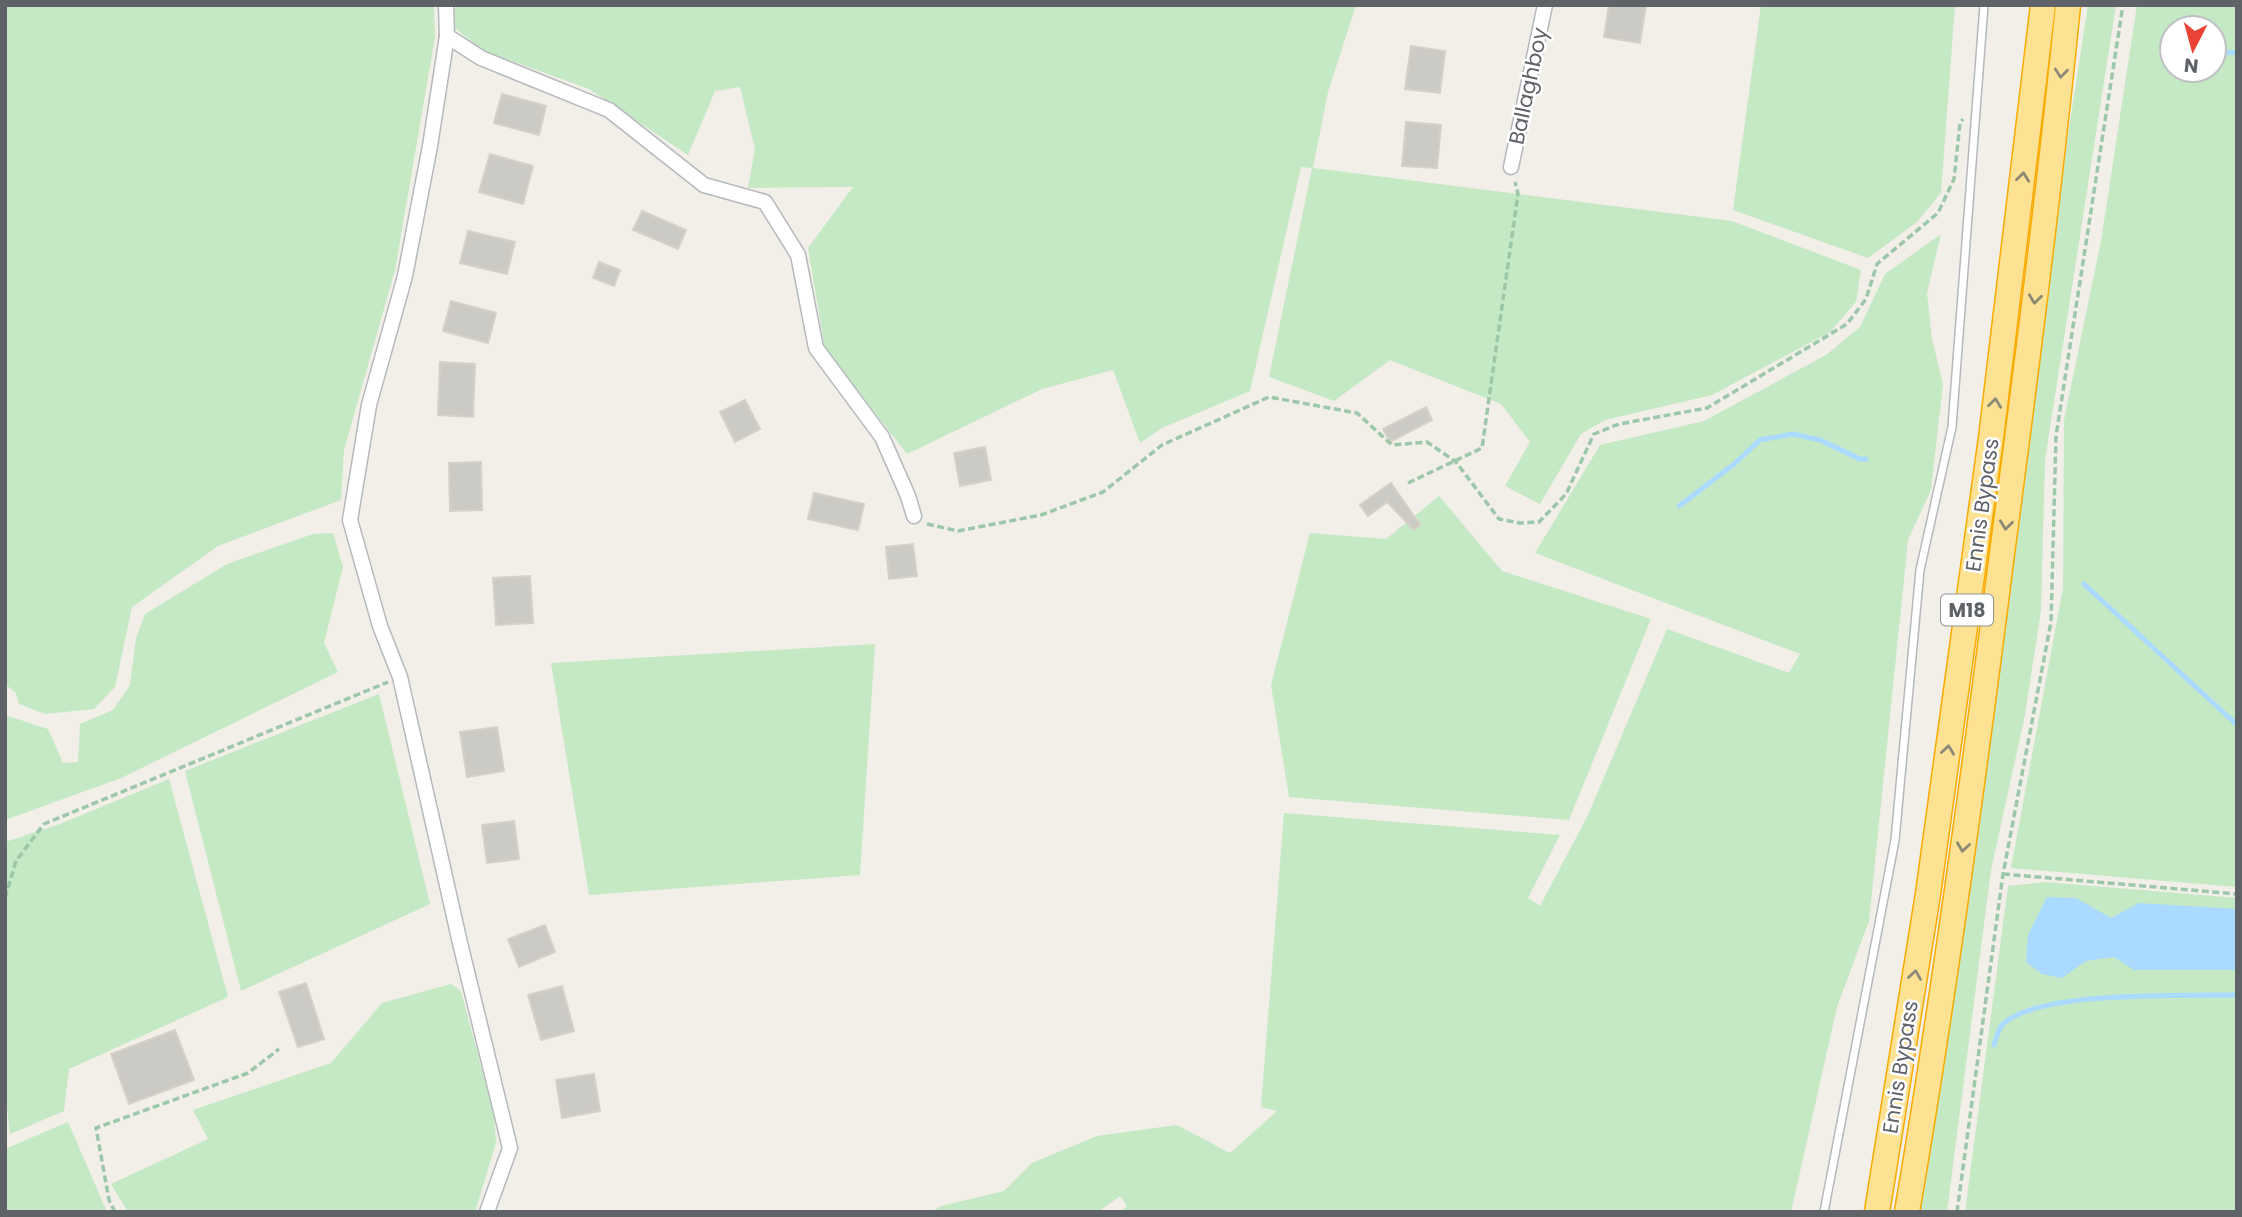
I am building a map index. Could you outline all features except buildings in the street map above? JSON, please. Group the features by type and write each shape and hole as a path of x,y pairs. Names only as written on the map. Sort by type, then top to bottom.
{"highway":[{"name":"Ennis Bypass","path":"1877,1212 1926,908 1991,438 2043,5"},
{"name":"Ennis Bypass","path":"1907,1212 1974,774 2050,183 2068,5"}],"street":[{"path":"446,5 447,36 430,146 405,276 369,405 351,520 380,626 400,677 510,1148 487,1212"},
{"name":"Ballaghboy","path":"1511,167 1545,5"},
{"path":"447,36 481,58 609,110 704,185 765,202 798,255 817,348 882,438 914,516"}],"lane":[{"path":"1824,1212 1895,840 1920,570 1952,427 1984,5"}],"path":[{"path":"1957,1212 2003,874 2051,622 2056,436 2123,5"},
{"path":"914,516 928,525 958,531 1041,515 1103,492 1162,445 1269,397 1357,413 1392,445 1427,442 1456,462 1499,519 1520,523 1539,522 1566,494 1594,434 1619,424 1707,408 1847,324 1866,299 1877,264 1938,213 1954,179 1960,123 1977,96"},
{"path":"1408,484 1482,448 1518,194 1511,167"},
{"path":"5,898 16,861 44,824 400,677"},
{"path":"2003,874 2237,894"},
{"path":"115,1212 109,1200 96,1128 248,1073 279,1049"}],"green space":[{"path":"5,5 434,5 435,37 395,270 344,450 341,500 218,546 132,607 115,687 94,709 45,714 19,704 16,693 5,684"},
{"path":"455,5 1356,5 1328,92 1313,168 1732,221 1861,270 1856,302 1830,332 1712,395 1605,420 1581,434 1540,504 1505,486 1530,442 1501,404 1390,360 1334,401 1269,377 1312,168 1301,167 1250,391 1162,428 1140,443 1113,370 1042,389 907,454 825,349 808,248 853,187 748,188 755,149 740,87 715,91 688,155 589,89 482,50 455,28"},
{"path":"1761,5 1955,5 1941,193 1917,222 1868,258 1733,210"},
{"path":"2088,5 2116,5 2045,460 2041,610 2025,715 1991,870 1947,1212 1902,1212"},
{"path":"2137,5 2237,5 2237,887 2011,868 2063,588 2064,420 2101,241"},
{"path":"1941,234 1927,293 1932,339 1943,384 1931,490 1908,540 1869,921 1837,1007 1791,1212 1120,1212 1127,1206 1120,1196 1098,1212 932,1212 941,1206 1004,1191 1032,1163 1097,1136 1177,1125 1230,1153 1277,1111 1261,1107 1284,813 1560,835 1528,898 1540,906 1588,815 1667,629 1789,673 1800,654 1535,553 1600,445 1704,421 1826,355 1860,327 1885,274"},
{"path":"1439,496 1502,571 1651,619 1569,820 1289,797 1271,685 1310,533 1386,539"},
{"path":"333,533 343,567 324,643 338,672 121,778 5,820 5,715 48,729 63,763 78,762 80,724 113,710 130,685 136,638 145,614 227,564 313,534"},
{"path":"875,644 860,875 589,895 551,663"},
{"path":"379,694 430,904 241,991 185,771"},
{"path":"169,779 228,997 69,1069 64,1111 10,1134 5,1088 5,842 60,824"},
{"path":"2045,882 2237,898 2237,1212 1965,1212 2008,886"},
{"path":"451,984 461,991 494,1115 496,1143 475,1212 128,1212 111,1184 208,1139 193,1110 331,1063 382,1003"},
{"path":"68,1122 107,1212 5,1212 5,1149"}],"water":[{"path":"2047,897 2076,898 2111,918 2139,903 2237,909 2237,970 2134,970 2114,957 2086,961 2062,978 2042,974 2026,962 2028,935"}],"waterway":[{"path":"2228,52 2237,53"},
{"path":"1679,506 1733,465 1760,440 1793,434 1820,440 1860,459 1866,459"},
{"path":"2084,584 2237,725"},
{"path":"1994,1045 2002,1025 2020,1014 2046,1006 2113,997 2237,995"}]}
